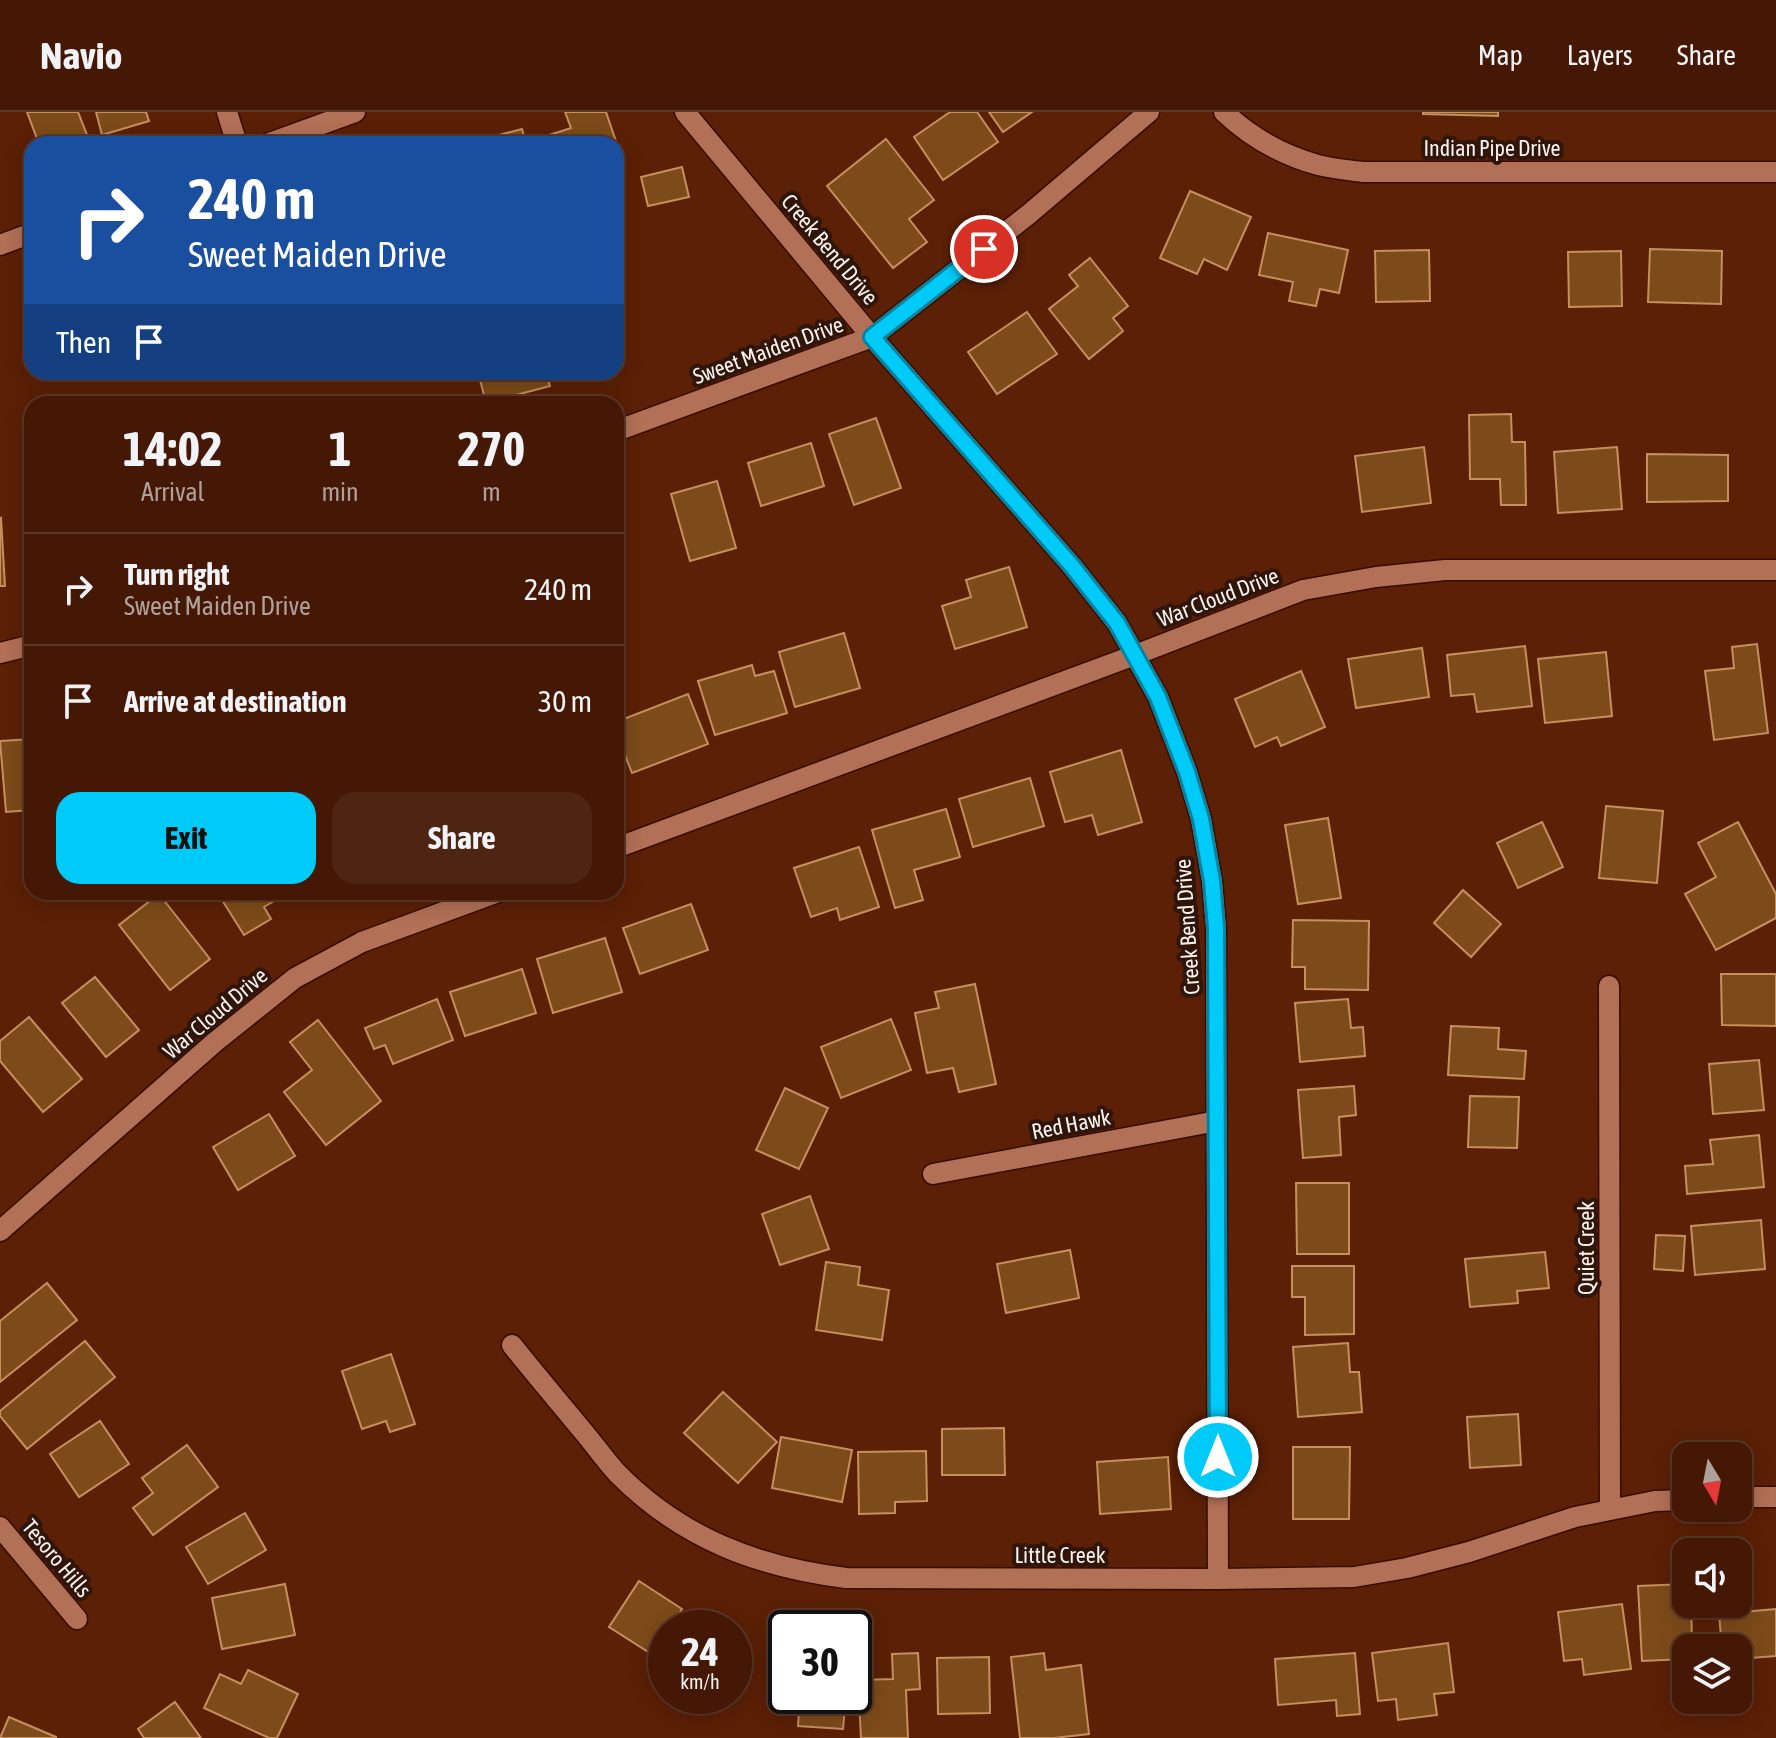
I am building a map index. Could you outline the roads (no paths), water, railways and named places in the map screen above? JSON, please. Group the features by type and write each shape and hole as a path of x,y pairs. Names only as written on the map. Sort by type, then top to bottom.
{"street":[{"path":"227,112 234,136"},
{"path":"289,136 355,112"},
{"name":"Creek Bend Drive","path":"685,112 872,337 1072,566 1117,623 1158,697 1187,772 1207,850 1216,928 1218,1579"},
{"name":"Sweet Maiden Drive","path":"624,428 872,337 1029,214 1149,112"},
{"name":"Indian Pipe Drive","path":"1224,112 1239,127 1261,141 1299,159 1321,166 1363,172 1776,172"},
{"path":"0,245 24,236"},
{"name":"War Cloud Drive","path":"624,845 1303,590 1376,577 1445,570 1776,570"},
{"path":"0,653 24,647"},
{"name":"War Cloud Drive","path":"0,1231 215,1042 295,978 362,942 476,900"},
{"name":"Quiet Creek","path":"1609,986 1610,1509"},
{"name":"Red Hawk","path":"933,1174 1217,1121"},
{"name":"Little Creek","path":"512,1345 616,1472 644,1497 706,1538 740,1554 811,1574 846,1578 1354,1577 1469,1552 1575,1517 1672,1500"},
{"path":"1752,1497 1776,1497"},
{"name":"Tesoro Hills","path":"0,1527 77,1619"}]}
